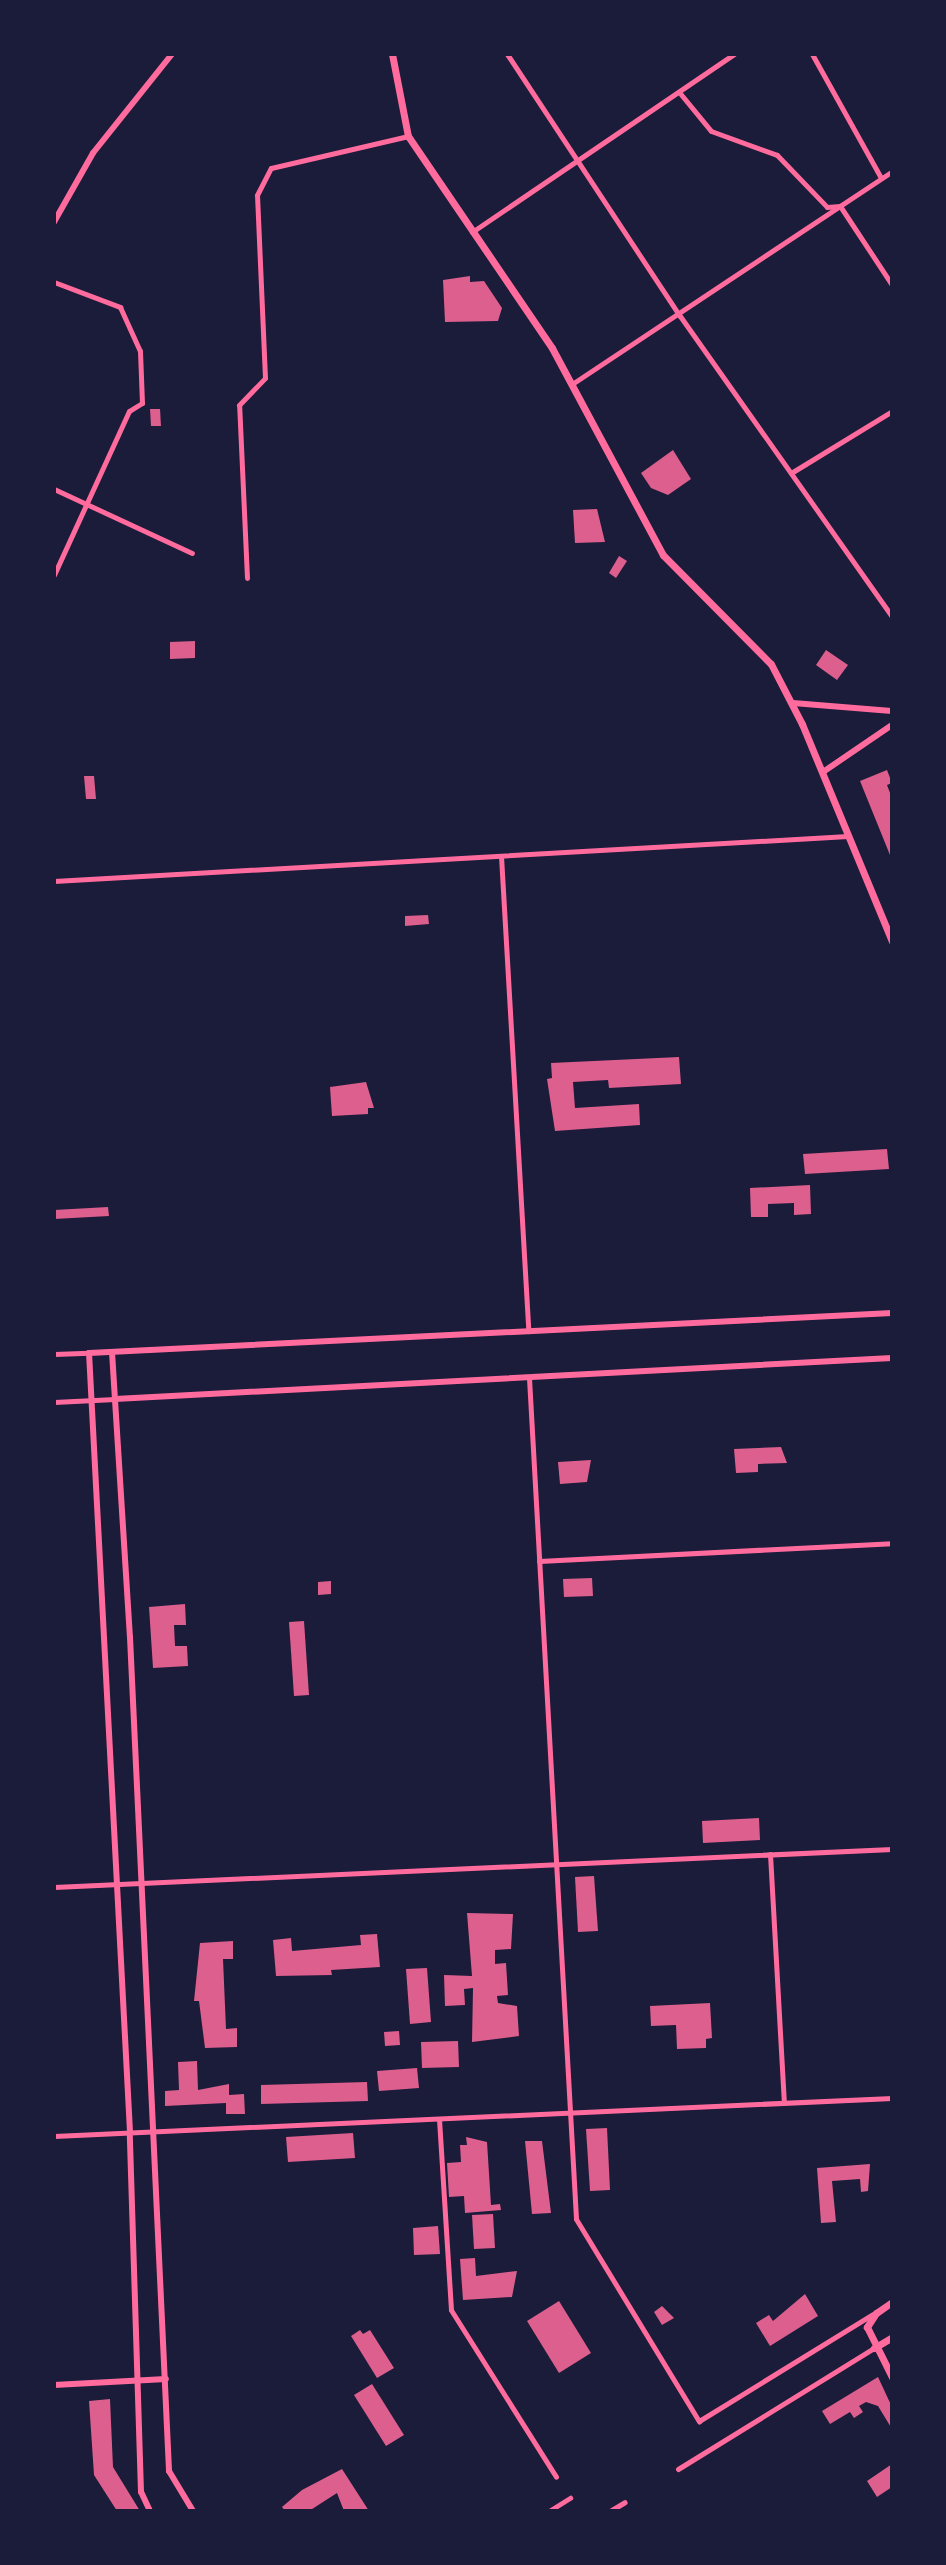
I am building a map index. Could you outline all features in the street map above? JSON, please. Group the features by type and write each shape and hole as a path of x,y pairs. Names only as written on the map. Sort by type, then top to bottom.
{"main road":[{"path":"392,54 408,136 528,310 572,384 663,555 771,664 793,703 892,941"},
{"path":"892,2302 876,2313 867,2327 874,2348 892,2377"},
{"path":"874,2348 892,2337"}],"street":[{"path":"54,222 93,153 172,54"},
{"path":"507,54 680,316 892,617"},
{"path":"472,232 734,54"},
{"path":"812,54 881,178"},
{"path":"679,92 711,131 777,155 827,207 840,206"},
{"path":"247,578 239,405 265,378 257,195 271,168 408,136"},
{"path":"572,384 680,316 892,171"},
{"path":"840,206 892,285"},
{"path":"54,282 120,307 140,351 142,403 129,411 54,575"},
{"path":"791,473 892,411"},
{"path":"54,489 192,553"},
{"path":"793,703 892,711"},
{"path":"823,772 892,725"},
{"path":"54,881 849,836"},
{"path":"501,856 528,1331"},
{"path":"54,1354 892,1313"},
{"path":"112,1352 142,1886 169,2471 193,2511"},
{"path":"89,1353 130,2132 141,2492 150,2511"},
{"path":"54,1402 892,1358"},
{"path":"529,1378 576,2219 699,2421 876,2313"},
{"path":"539,1561 892,1543"},
{"path":"54,1887 142,1886 892,1849"},
{"path":"770,1854 784,2103"},
{"path":"54,2136 892,2098"},
{"path":"439,2119 451,2310 556,2477"},
{"path":"678,2469 874,2348"},
{"path":"54,2385 166,2379"},
{"path":"549,2511 570,2498"},
{"path":"610,2511 625,2502"}],"building":[{"path":"470,276 470,282 484,281 502,308 498,321 445,322 443,280"},
{"path":"150,409 160,409 161,426 151,426"},
{"path":"673,450 691,479 668,495 651,488 641,473"},
{"path":"597,509 605,542 575,543 573,510"},
{"path":"619,556 627,561 616,578 609,573"},
{"path":"195,641 195,658 170,659 170,642"},
{"path":"826,650 848,665 837,680 816,665"},
{"path":"887,770 892,783 887,785 892,798 892,860 860,781"},
{"path":"84,776 94,776 96,799 86,799"},
{"path":"428,915 429,924 405,926 405,916"},
{"path":"679,1057 681,1084 609,1088 608,1080 573,1082 575,1108 639,1104 640,1125 555,1131 547,1079 552,1078 551,1063"},
{"path":"366,1082 374,1108 368,1108 368,1114 332,1116 330,1087"},
{"path":"887,1149 889,1169 805,1174 803,1154"},
{"path":"810,1185 811,1214 794,1215 794,1203 768,1204 768,1217 751,1217 750,1188"},
{"path":"108,1207 109,1216 54,1219 54,1210"},
{"path":"781,1447 787,1463 758,1464 758,1472 736,1473 734,1449"},
{"path":"591,1460 587,1482 560,1484 558,1462"},
{"path":"592,1578 593,1596 564,1597 563,1579"},
{"path":"331,1581 331,1594 318,1595 318,1582"},
{"path":"185,1604 186,1625 174,1625 175,1646 187,1646 188,1666 153,1668 149,1607"},
{"path":"304,1621 309,1695 294,1696 289,1622"},
{"path":"759,1818 760,1840 703,1843 702,1821"},
{"path":"594,1876 598,1931 578,1932 575,1877"},
{"path":"467,1913 513,1914 511,1949 495,1950 495,1964 506,1963 508,1995 497,1996 498,2003 517,2006 519,2036 472,2042 473,1988 464,1989 465,2005 445,2006 444,1975 472,1976"},
{"path":"377,1934 380,1967 331,1970 332,1975 276,1976 273,1940 291,1938 292,1951 361,1945 360,1935"},
{"path":"233,1941 233,1959 223,1959 226,2029 237,2028 237,2047 205,2048 199,2001 194,2001 200,1943"},
{"path":"427,1968 431,2022 410,2024 406,1969"},
{"path":"710,2003 712,2038 706,2039 706,2048 677,2049 676,2025 651,2026 650,2006"},
{"path":"399,2031 400,2045 385,2046 384,2032"},
{"path":"458,2041 459,2067 422,2068 421,2042"},
{"path":"197,2061 198,2090 229,2084 229,2095 244,2094 245,2114 226,2114 226,2103 165,2106 165,2091 179,2090 178,2062"},
{"path":"417,2068 419,2088 379,2091 377,2071"},
{"path":"367,2082 368,2101 261,2104 261,2085"},
{"path":"607,2128 610,2190 590,2191 586,2129"},
{"path":"353,2133 355,2158 288,2162 286,2137"},
{"path":"466,2137 487,2142 491,2205 500,2204 501,2210 465,2213 464,2196 449,2197 447,2163 461,2162 460,2145 467,2145"},
{"path":"525,2141 542,2141 551,2213 532,2214"},
{"path":"870,2164 868,2191 861,2192 860,2179 832,2181 836,2222 821,2223 817,2168"},
{"path":"493,2214 495,2248 474,2249 472,2215"},
{"path":"438,2226 440,2254 414,2255 413,2228"},
{"path":"475,2258 476,2276 517,2271 512,2297 463,2300 460,2259"},
{"path":"805,2294 818,2316 770,2346 756,2323 769,2315 773,2321"},
{"path":"559,2301 591,2353 559,2373 527,2321"},
{"path":"662,2306 674,2318 662,2325 654,2312"},
{"path":"360,2330 363,2334 370,2330 394,2368 377,2378 351,2336"},
{"path":"878,2377 892,2407 892,2429 878,2406 866,2402 859,2406 863,2412 854,2418 850,2412 830,2424 822,2411"},
{"path":"372,2384 404,2435 386,2446 354,2395"},
{"path":"110,2399 113,2467 140,2511 117,2511 94,2475 89,2401"},
{"path":"892,2464 892,2487 877,2497 867,2481"},
{"path":"342,2469 369,2511 344,2511 337,2493 309,2511 285,2511 282,2507 302,2490"}]}
